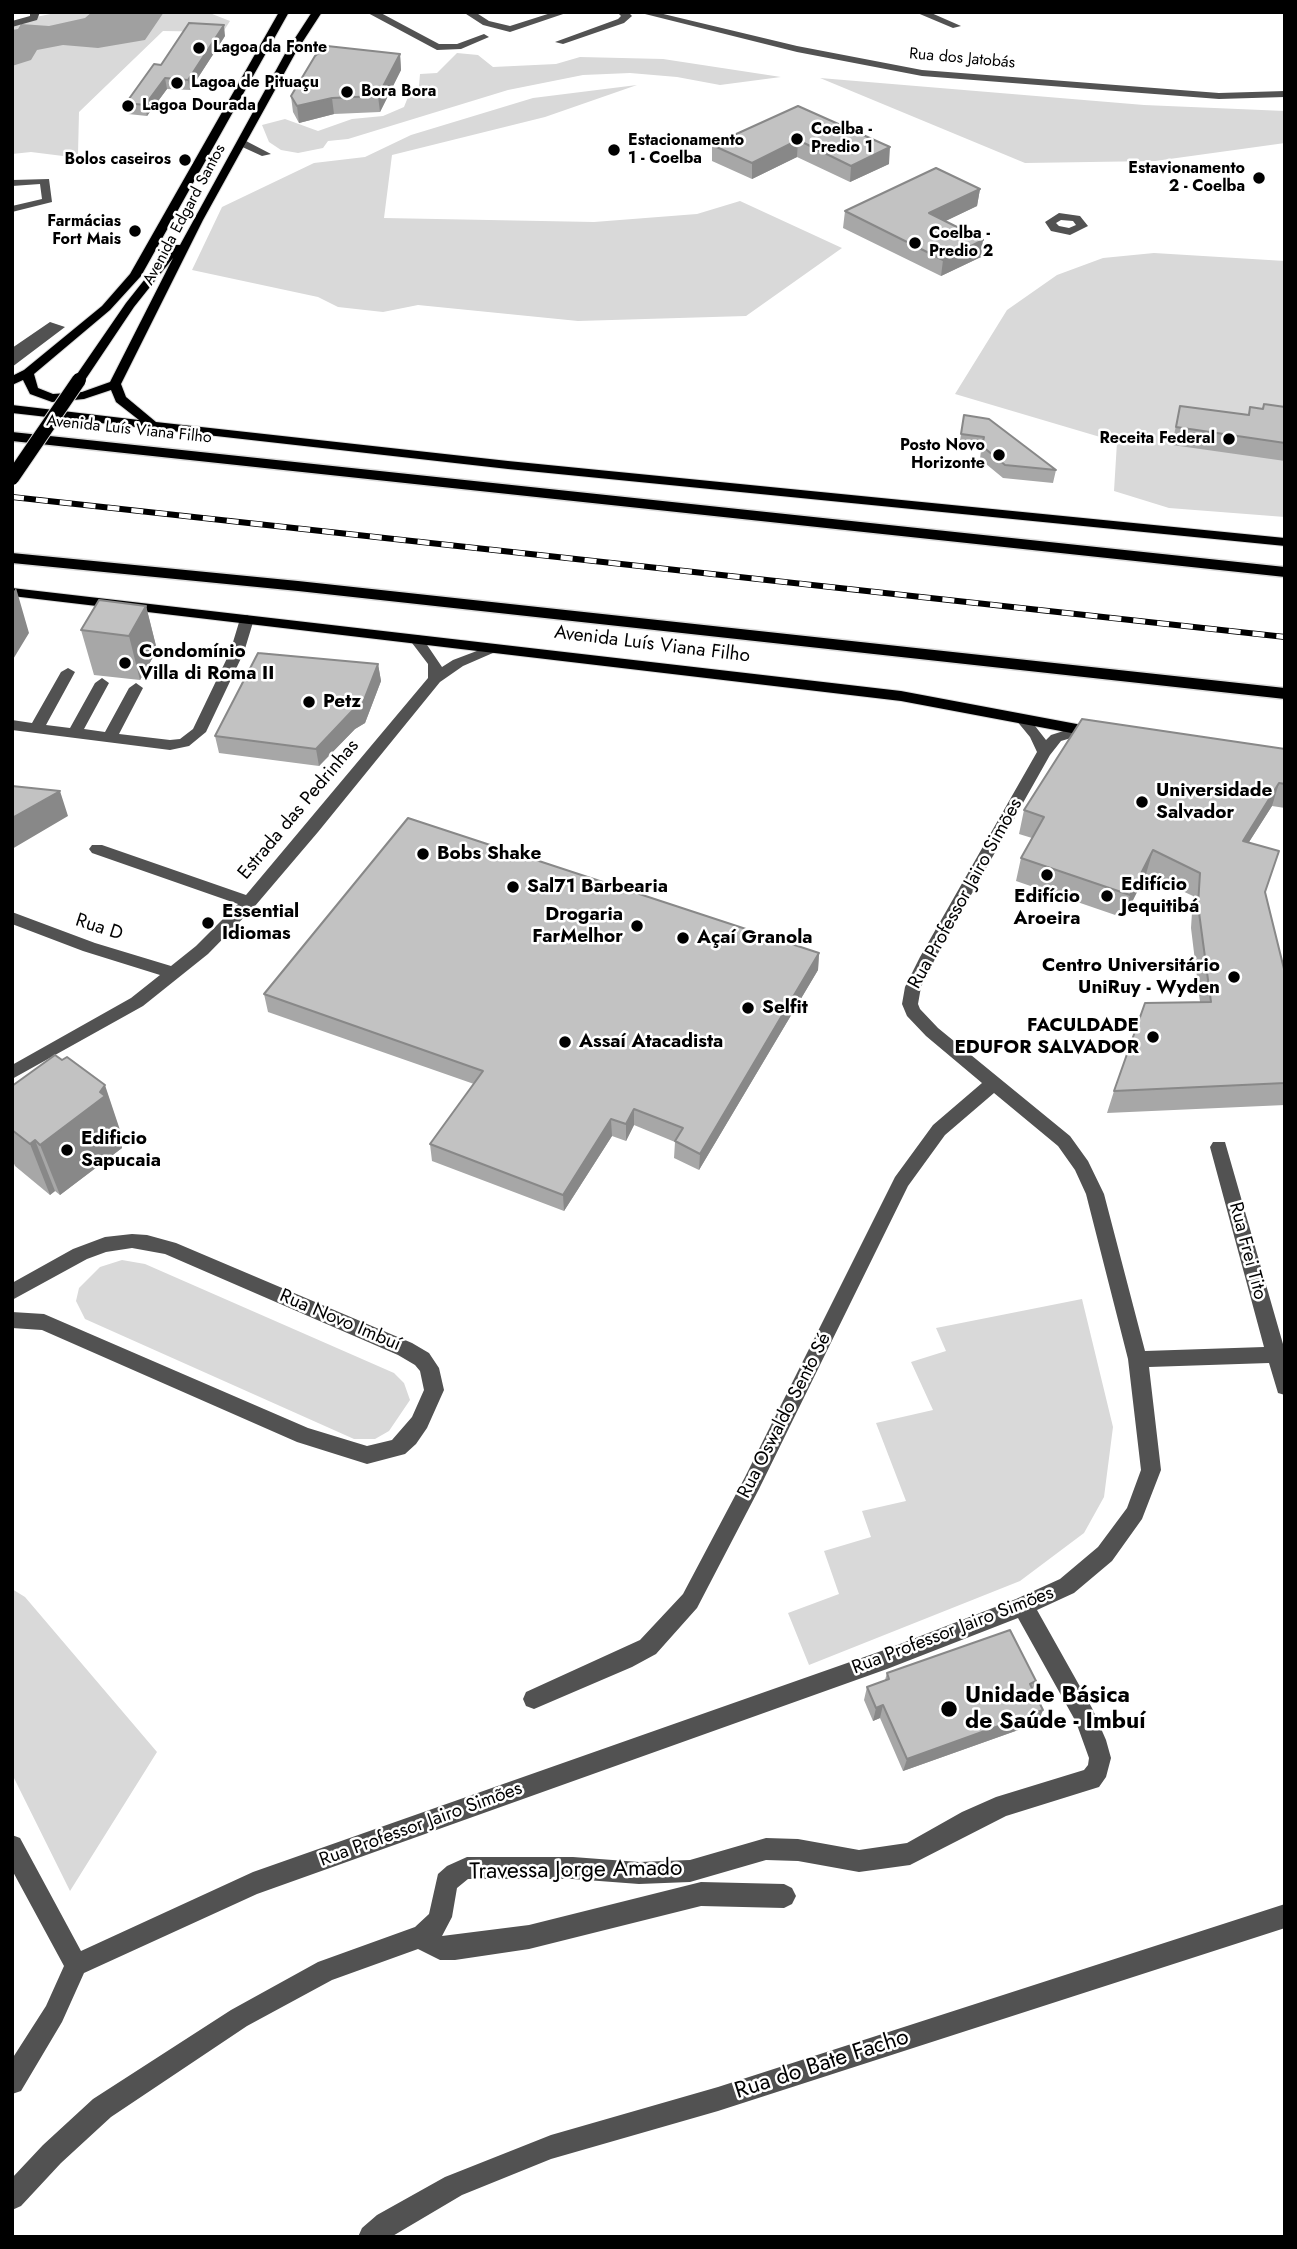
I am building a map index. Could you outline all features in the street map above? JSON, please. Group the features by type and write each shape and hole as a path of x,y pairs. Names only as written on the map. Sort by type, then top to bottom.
{"highway":[{"name":"Avenida Luís Viana Filho","path":"12,436 1285,572"},
{"name":"Avenida Luís Viana Filho","path":"12,558 325,589 1285,694"}],"main road":[{"name":"Avenida Edgard Santos","path":"12,381 28,373 106,308 135,276 284,12"},
{"name":"Avenida Edgard Santos","path":"115,384 198,220 291,52 317,12"},
{"path":"12,478 130,305 198,220"},
{"path":"28,373 29,385 34,391 52,398 84,395 115,384 120,399 154,425"},
{"name":"Avenida Luís Viana Filho","path":"12,409 508,465 1285,542"},
{"name":"Avenida Luís Viana Filho","path":"12,592 901,696 1079,732 1119,735"}],"street":[{"path":"12,24 34,19 35,12"},
{"path":"371,12 430,46 450,48 484,37"},
{"path":"468,12 486,23 510,29 564,12"},
{"path":"560,42 628,16 622,12"},
{"name":"Rua dos Jatobás","path":"642,12 797,49 922,73 1219,96 1285,94"},
{"path":"920,12 956,26"},
{"path":"242,143 265,154"},
{"path":"12,183 45,181 48,200 12,209"},
{"path":"12,358 38,338"},
{"path":"12,725 170,745 192,739 206,718 237,652 247,619"},
{"path":"416,639 435,664 435,679"},
{"name":"Estrada das Pedrinhas","path":"18,1070 108,1020 174,974 249,902 435,679 458,663 495,649"},
{"path":"37,727 68,672"},
{"path":"75,732 102,682"},
{"path":"110,736 135,688"},
{"path":"1023,720 1036,735 1044,751"},
{"name":"Rua Professor Jairo Simões","path":"76,1965 253,1884 874,1663 1023,1606 1058,1590 1105,1554 1135,1513 1151,1470 1138,1359 1095,1194 1082,1166 1064,1141 921,1022 913,1012 910,997 928,957 1044,751 1056,738 1079,732"},
{"path":"97,849 249,902"},
{"name":"Rua D","path":"12,918 89,947 174,974"},
{"path":"12,1053 18,1070"},
{"name":"Rua Oswaldo Sento Sé","path":"534,1699 648,1647 690,1601 752,1483 901,1182 939,1130 993,1084"},
{"name":"Rua Frei Tito","path":"1219,1147 1285,1387"},
{"name":"Rua Novo Imbuí","path":"12,1292 80,1254 105,1245 147,1242 169,1248 405,1349 422,1359 429,1368 434,1390 420,1422 409,1438 398,1448 366,1455 304,1436 44,1322 12,1320"},
{"path":"1138,1359 1275,1355"},
{"name":"Travessa Jorge Amado","path":"422,1936 434,1928 440,1917 446,1882 467,1868 573,1868 639,1873 690,1871 766,1849 798,1850 859,1861 910,1854 970,1820 1004,1805 1091,1779 1098,1769 1100,1758 1095,1740 1084,1715 1023,1606"},
{"path":"12,1846 76,1965 54,2014 12,2082"},
{"path":"12,2197 52,2154 103,2108 216,2032 326,1970 422,1936 429,1944 440,1948 455,1948 529,1937 701,1894 784,1896"},
{"name":"Rua do Bate Facho","path":"370,2237 386,2224 454,2186 551,2147 718,2099 1285,1916"}],"shaded area":[{"path":"60,12 207,12 230,21 223,32 163,31 79,112 78,154 12,154 12,22"},
{"path":"92,12 164,12 145,40 98,48 63,45 37,50 31,60 12,66 12,30 18,29 21,24 49,26 85,18"},
{"path":"457,53 478,55 493,67 556,64 580,57 663,59 781,77 720,85 677,77 630,73 583,75 508,90 348,139 328,141 323,148 298,153 281,150 269,142 262,125 285,119 318,131 352,119 383,116 404,107 408,97 419,86 420,74 437,73"},
{"path":"820,78 1144,105 1285,111 1285,143 1155,161 1025,163"},
{"path":"637,85 545,117 392,155 384,218 594,222 697,214 740,201 842,248 746,316 578,321 418,305 383,312 338,307 318,297 192,270 222,207 314,163 365,157 411,135 533,98"},
{"path":"1154,253 1285,261 1285,517 1169,508 1114,491 1117,442 955,394 1007,310 1057,275 1103,258"},
{"path":"122,1260 145,1264 394,1373 404,1383 410,1400 389,1431 375,1439 354,1439 85,1319 76,1301 79,1288 100,1267"},
{"path":"1082,1299 1113,1427 1104,1497 1084,1533 1020,1581 809,1665 788,1613 839,1594 824,1551 871,1537 862,1511 906,1501 876,1423 933,1410 911,1362 946,1351 936,1328"},
{"path":"12,1589 25,1597 157,1752 70,1891 12,1774"}],"building":[{"path":"189,23 224,25 188,80 165,78 145,105 126,103 154,64 161,65"},
{"path":"327,46 400,54 378,96 332,98 297,106 291,96 315,56"},
{"path":"798,106 890,147 851,166 798,140 752,163 712,145"},
{"path":"936,168 980,189 929,213 983,240 943,260 845,211"},
{"path":"1264,404 1285,407 1285,443 1176,427 1180,406 1249,415 1250,407 1263,409"},
{"path":"964,415 989,419 1056,470 1005,465 982,446 984,437 961,434"},
{"path":"99,600 146,606 129,636 81,630"},
{"name":"Petz","path":"258,653 378,664 362,705 352,711 316,749 215,736"},
{"path":"1082,719 1285,749 1285,784 1279,783 1243,841 1279,851 1265,892 1285,973 1285,1083 1114,1091 1145,1003 1211,1002 1198,905 1200,873 1153,850 1130,895 1021,858 1044,817 1024,810"},
{"path":"12,786 60,791 12,818"},
{"name":"Assaí Atacadista","path":"408,818 819,953 700,1154 675,1141 683,1128 634,1109 626,1124 611,1119 563,1195 430,1144 483,1071 264,994"},
{"path":"55,1055 62,1060 67,1057 105,1085 100,1092 105,1096 40,1145 35,1140 30,1144 12,1130 12,1086"},
{"name":"Unidade Básica de Saúde - Imbuí","path":"1010,1630 1036,1681 1030,1684 1043,1710 907,1759 883,1705 876,1708 867,1687 889,1679 887,1673"}],"railway":[{"path":"12,497 1285,637"}],"place":[{"name":"Lagoa da Fonte","path":"199,48"},
{"name":"Lagoa de Pituaçu","path":"177,83"},
{"name":"Bora Bora","path":"347,92"},
{"name":"Lagoa Dourada","path":"128,106"},
{"name":"Coelba - Predio 1","path":"797,139"},
{"name":"Estacionamento 1 - Coelba","path":"614,150"},
{"name":"Bolos caseiros","path":"185,160"},
{"name":"Estavionamento 2 - Coelba","path":"1259,178"},
{"name":"Farmácias Fort Mais","path":"135,231"},
{"name":"Coelba - Predio 2","path":"915,243"},
{"name":"Receita Federal","path":"1229,439"},
{"name":"Posto Novo Horizonte","path":"999,455"},
{"name":"Condomínio Villa di Roma II","path":"125,663"},
{"name":"Petz","path":"309,702"},
{"name":"Universidade Salvador","path":"1142,802"},
{"name":"Bobs Shake","path":"423,854"},
{"name":"Edifício Aroeira","path":"1047,875"},
{"name":"Sal71 Barbearia","path":"513,887"},
{"name":"Edifício Jequitibá","path":"1107,896"},
{"name":"Essential Idiomas","path":"208,923"},
{"name":"Drogaria FarMelhor","path":"637,926"},
{"name":"Açaí Granola","path":"683,938"},
{"name":"Centro Universitário UniRuy - Wyden","path":"1234,977"},
{"name":"Selfit","path":"748,1008"},
{"name":"FACULDADE EDUFOR SALVADOR","path":"1153,1037"},
{"name":"Assaí Atacadista","path":"565,1042"},
{"name":"Edificio Sapucaia","path":"67,1150"},
{"name":"Unidade Básica de Saúde - Imbuí","path":"949,1709"}]}
